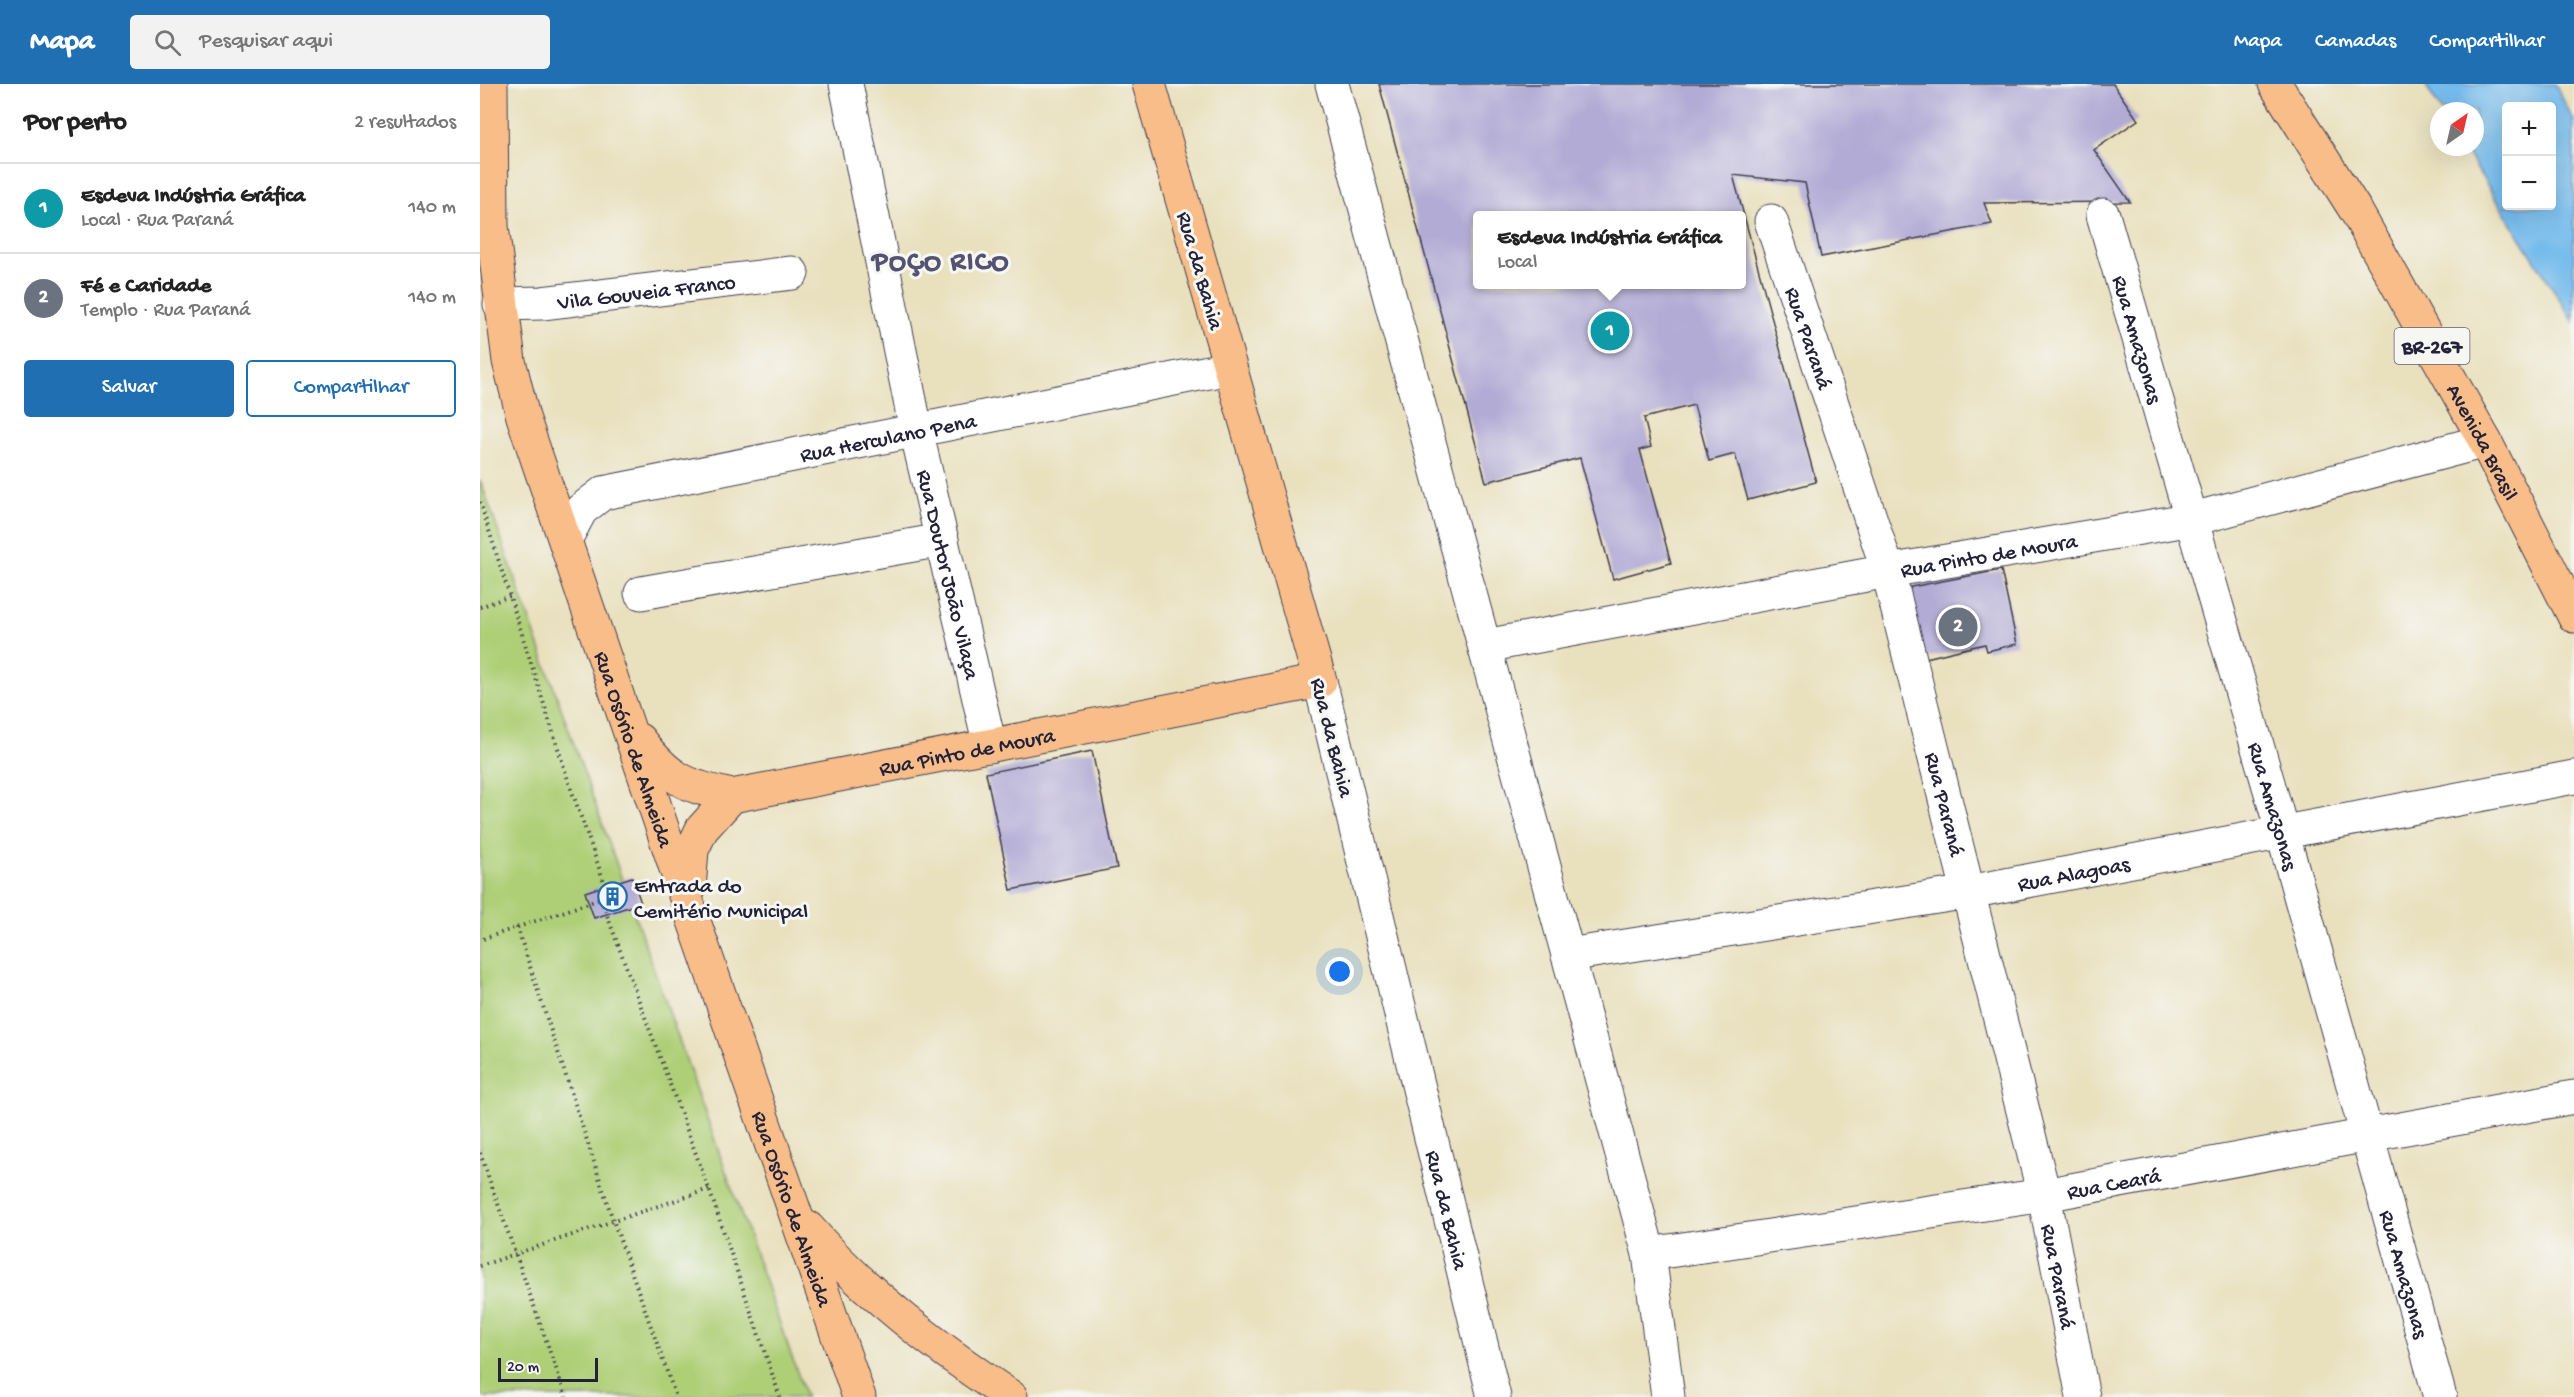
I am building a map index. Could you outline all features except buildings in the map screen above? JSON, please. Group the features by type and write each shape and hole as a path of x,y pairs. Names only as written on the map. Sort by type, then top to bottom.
{"main road":[{"name":"Rua Osório de Almeida","path":"492,84 492,226 500,304 523,417 632,732 688,904 798,1215 859,1397"},
{"name":"Rua da Bahia","path":"1149,84 1320,681"},
{"name":"Avenida Brasil","path":"2275,84 2356,211 2485,441 2574,616"},
{"name":"Rua Pinto de Moura","path":"732,796 1320,681"},
{"path":"632,732 654,759 675,778 696,788 732,796 702,829 692,850 688,904"},
{"path":"798,1215 838,1262 994,1394"}],"street":[{"name":"Rua Doutor João Vilaça","path":"846,84 916,430 990,746"},
{"path":"1332,84 1649,1254 1668,1397"},
{"name":"Rua Amazonas","path":"2103,215 2282,831 2440,1397"},
{"name":"Rua Paraná","path":"1771,221 1888,571 2044,1195 2083,1397"},
{"name":"Vila Gouveia Franco","path":"500,304 542,303 792,273"},
{"name":"Rua Herculano Pena","path":"566,538 581,510 603,493 1230,368"},
{"name":"Rua Pinto de Moura","path":"1485,646 1888,571 2193,519 2485,441"},
{"path":"641,593 942,540"},
{"name":"Rua da Bahia","path":"1320,681 1494,1397"},
{"name":"Rua Alagoas","path":"1568,955 1969,892 2574,777"},
{"name":"Rua Ceará","path":"1649,1254 2044,1195 2574,1097"}],"path":[{"path":"480,502 569,783 609,896 480,940"},
{"path":"480,606 510,596"},
{"path":"601,899 709,1189 780,1397"},
{"path":"517,927 613,1220 676,1397"},
{"path":"480,1153 567,1397"},
{"path":"480,1266 709,1189"}],"green space":[{"path":"480,480 806,1397 480,1397"}],"water":[{"path":"2425,84 2555,84 2574,121 2574,322 2503,210 2556,210 2556,102 2502,102 2502,208 2469,156 2484,156 2484,102 2436,102"}],"place":[{"name":"Esdeva Indústria Gráfica","path":"1610,331"},
{"name":"Fé e Caridade","path":"1958,627"},
{"name":"Entrada do Cemitério Municipal","path":"613,897"}],"district":[{"name":"POÇO RICO","path":"941,259"}]}
